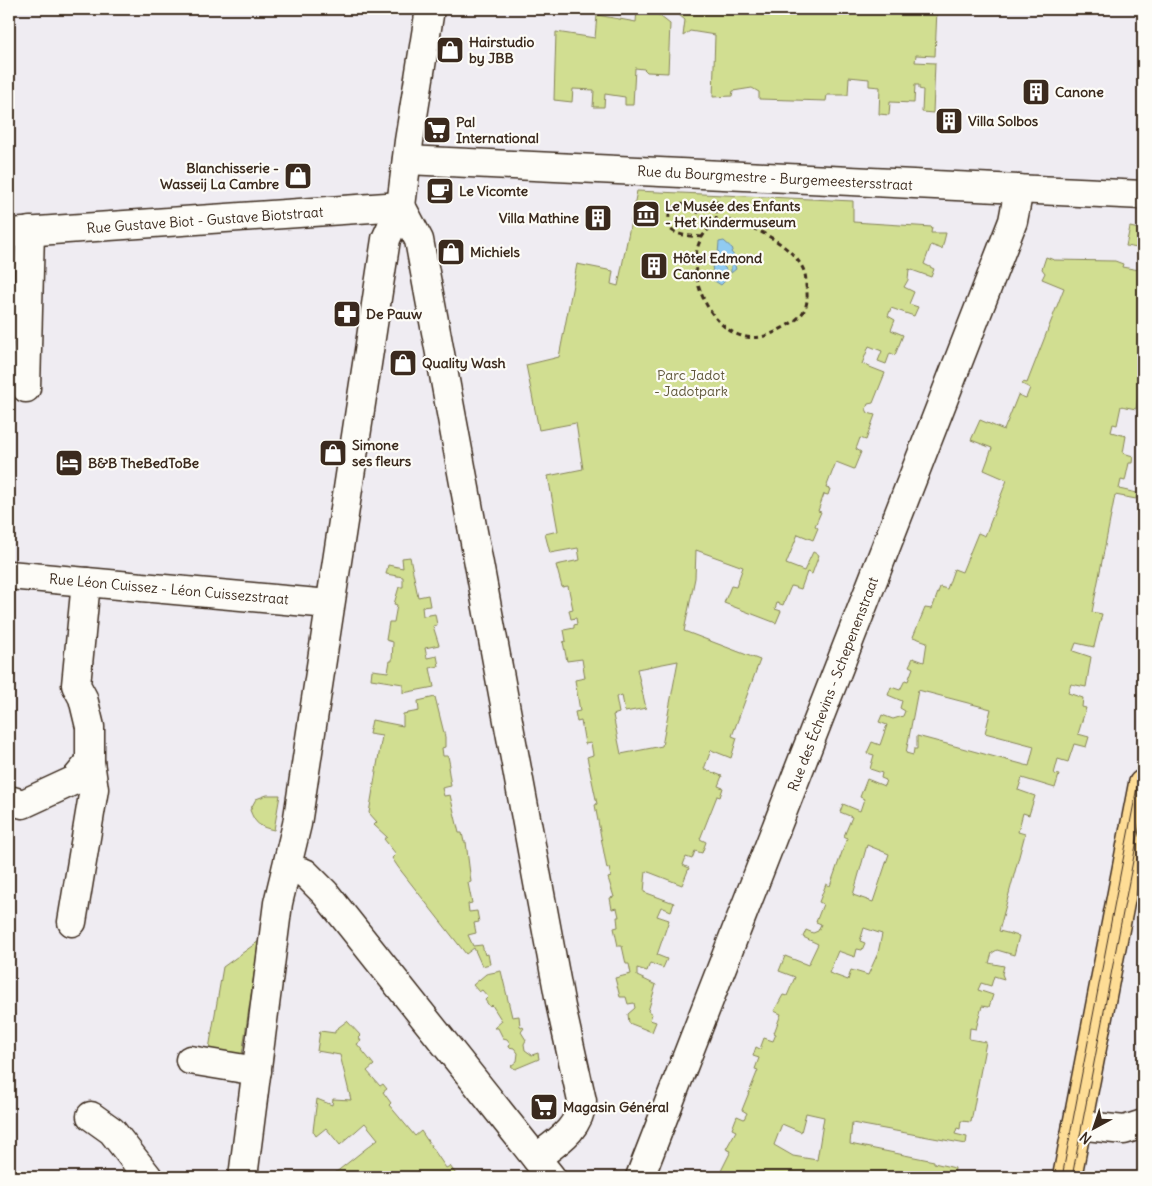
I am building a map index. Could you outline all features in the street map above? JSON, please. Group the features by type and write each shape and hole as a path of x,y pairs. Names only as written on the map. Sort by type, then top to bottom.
{"main road":[{"path":"1067,1177 1143,784"}],"street":[{"path":"243,1177 278,903 297,824 386,239 402,206 407,160 430,9"},
{"name":"Rue du Bourgmestre - Burgemeestersstraat","path":"407,160 1143,195"},
{"name":"Rue des Échevins - Schepenenstraat","path":"640,1177 1013,221 1019,189"},
{"path":"287,868 305,873 325,893 543,1168 577,1124 581,1115 582,1101 561,1007 419,240 402,206"},
{"name":"Rue Gustave Biot - Gustave Biotstraat","path":"20,232 402,206"},
{"path":"20,232 26,388"},
{"name":"Rue Léon Cuissez - Léon Cuissezstraat","path":"9,575 329,604"},
{"path":"72,922 94,789 90,762 90,727 83,698 76,685 86,582"},
{"path":"9,800 23,804 75,780 90,762"},
{"path":"190,1060 257,1071"},
{"path":"91,1116 112,1131 148,1177"},
{"path":"1077,1125 1124,1130 1143,1124"}],"path":[{"path":"716,195 716,222"},
{"path":"702,237 673,232 668,222 673,209 679,204 687,204 696,208 704,217 709,228"},
{"path":"727,220 740,222 760,231 786,248 804,270 807,293 806,306 800,316 768,335 752,338 734,334 717,319 700,296 695,277 702,237 709,228 716,222 727,220"}],"green space":[{"path":"637,9 651,9 670,24 668,73 647,72 644,69 635,68 633,105 625,105 625,97 605,94 604,107 593,107 594,90 573,89 572,102 554,100 556,32 595,38 597,15 636,22"},
{"path":"672,9 937,9 935,56 916,55 915,62 935,63 933,113 922,112 923,90 919,89 919,85 915,85 914,103 890,102 889,115 879,114 880,87 869,86 869,79 849,77 848,95 827,95 826,101 759,99 759,92 752,88 733,91 732,96 713,97 715,35 690,31 683,36 685,20"},
{"name":"Parc Jadot - Jadotpark","path":"637,191 853,201 853,222 932,227 931,233 946,233 942,249 931,245 924,264 934,269 931,277 909,269 908,280 904,287 914,292 909,304 918,307 914,316 891,308 888,316 895,320 891,330 903,335 895,355 890,353 886,364 878,361 882,351 869,346 862,364 885,373 873,403 868,404 866,409 868,413 875,415 866,440 860,438 856,449 861,452 854,469 836,462 826,488 830,489 828,495 824,494 818,511 821,512 815,526 818,528 813,540 798,534 786,564 804,571 813,552 819,555 812,574 807,572 801,589 791,586 783,605 777,603 775,609 781,611 776,623 724,603 731,586 736,587 743,567 696,550 695,578 684,631 760,660 732,736 737,738 731,758 711,750 704,769 722,776 718,786 723,788 720,797 717,796 700,839 706,842 702,853 695,851 692,859 686,857 683,865 689,868 682,885 646,871 644,892 674,903 671,911 661,907 657,916 669,920 657,955 667,959 663,968 650,963 647,971 637,968 637,976 656,985 648,1011 652,1014 650,1020 656,1022 652,1032 629,1023 628,1014 635,1008 634,1003 628,1004 626,997 620,997 615,978 631,974 629,964 626,964 622,946 618,946 614,928 618,927 617,917 619,917 617,908 612,909 610,898 614,897 608,878 611,877 609,868 607,869 595,805 597,804 587,757 593,755 591,743 585,744 581,721 577,722 575,712 580,711 575,680 585,678 582,659 567,661 563,642 566,641 564,630 574,628 574,625 577,624 576,618 571,619 569,610 573,609 568,586 562,587 556,565 580,560 578,548 550,553 545,534 558,531 548,476 583,469 576,423 539,430 526,365 559,357 577,264 613,271 611,284 618,286","holes":["678,661 662,746 621,754 613,715 619,713 616,697 622,695 625,712 646,708 637,669"]},
{"path":"1130,227 1143,230 1143,249 1126,246"},
{"path":"1143,249 1143,369 1139,368 1138,375 1141,377 1136,409 1121,406 1117,425 1113,424 1111,432 1126,436 1123,453 1133,456 1132,463 1129,463 1125,481 1121,480 1119,489 1137,493 1136,499 1115,495 1092,612 1102,614 1094,647 1076,643 1073,651 1091,657 1086,687 1071,684 1068,693 1083,698 1082,707 1086,708 1078,734 1089,737 1086,747 1074,744 1068,762 1058,759 1054,774 1059,775 1055,788 1022,778 1018,790 1035,796 1029,815 1023,813 1018,832 1025,834 999,931 1019,936 1014,955 997,950 992,953 989,963 1004,966 1002,974 1004,979 994,976 991,986 981,983 978,990 993,995 989,1007 982,1006 976,1029 970,1028 969,1039 986,1042 971,1122 961,1121 960,1129 957,1128 955,1134 967,1137 966,1144 852,1123 850,1144 934,1161 934,1163 955,1168 954,1177 718,1177 731,1151 726,1149 736,1131 732,1129 737,1116 744,1119 747,1113 742,1110 758,1070 755,1069 759,1058 753,1056 756,1047 760,1049 764,1038 773,1041 781,1014 774,1011 783,995 787,996 795,977 779,971 785,956 808,965 818,944 803,937 806,930 813,933 818,931 821,924 816,922 823,904 819,902 826,884 830,886 847,838 844,836 852,817 840,812 843,804 860,811 864,799 860,797 867,779 884,786 886,780 881,778 882,773 870,769 874,755 867,753 872,742 880,745 887,725 879,722 882,715 893,719 903,716 905,711 900,708 902,701 888,695 891,687 900,690 905,680 908,681 913,668 909,666 913,658 924,662 927,642 913,637 925,608 932,609 940,587 947,589 954,569 962,572 978,533 985,536 1007,480 984,470 992,448 971,440 980,420 1004,430 1018,395 1026,398 1030,388 1022,384 1023,382 1027,383 1064,288 1042,279 1045,273 1042,269 1046,257 1054,260 1115,261 1123,264 1122,267 1139,270","holes":["918,690 991,709 985,733 1034,746 1029,766 917,736 917,749 914,749 913,755 906,753","867,845 889,854 873,902 853,895","864,928 882,934 878,953 868,975 851,970 848,980 829,973 838,951 855,957 857,949 862,950 865,943 860,941","806,1113 824,1117 817,1160 793,1156 774,1145 782,1124 801,1132"]},
{"path":"410,557 418,597 428,595 430,606 422,607 423,616 435,614 437,625 433,626 439,645 425,648 427,658 437,656 439,666 430,668 434,687 403,693 403,684 371,679 372,670 388,672 390,661 392,661 393,642 386,640 389,622 394,622 397,605 394,604 399,587 403,587 403,577 386,574 388,565 403,568 402,558"},
{"path":"435,697 445,737 445,747 442,748 443,756 448,756 450,766 448,767 451,786 442,788 444,796 450,795 459,833 462,833 464,842 466,842 471,882 468,883 472,903 468,904 469,912 477,911 479,922 474,923 476,933 468,935 473,946 482,945 485,955 488,954 490,964 482,966 474,948 466,954 398,867 392,858 396,854 384,839 387,837 374,825 377,822 369,813 382,736 369,734 372,720 403,726 403,714 419,711 418,701"},
{"path":"267,795 280,795 274,830 259,824 254,819 250,810 256,799"},
{"path":"259,941 242,1055 209,1049 223,967"},
{"path":"501,971 512,1017 519,1016 520,1026 524,1028 521,1032 526,1040 524,1044 525,1050 532,1055 538,1053 539,1059 515,1069 511,1066 517,1061 518,1053 514,1048 509,1047 510,1043 507,1039 503,1038 498,1028 494,1028 502,1021 492,1005 490,1007 485,1000 488,997 482,990 479,992 473,985 486,974"},
{"path":"347,1021 361,1036 359,1038 361,1041 357,1044 374,1065 367,1071 380,1086 383,1084 387,1089 383,1092 391,1103 389,1105 415,1136 421,1131 446,1168 450,1166 458,1177 330,1177 378,1139 365,1123 340,1145 326,1128 316,1136 313,1131 317,1099 332,1105 333,1099 351,1100 340,1055 317,1051 320,1031 335,1033 335,1030"}],"water":[{"path":"724,241 733,249 731,252 735,257 733,259 736,269 731,273 731,262 723,261 722,265 726,269 726,280 721,285 713,280 712,261 718,254 719,242"}],"tram line":[{"path":"1062,1177 1143,756"},
{"path":"1072,1177 1143,809"}],"place":[{"name":"Hairstudio by JBB","path":"450,50"},
{"name":"Canone","path":"1036,92"},
{"name":"Villa Solbos","path":"949,121"},
{"name":"Pal International","path":"437,130"},
{"name":"Blanchisserie - Wasseij La Cambre","path":"298,176"},
{"name":"Le Vicomte","path":"440,191"},
{"name":"Le Musée des Enfants - Het Kindermuseum","path":"646,214"},
{"name":"Villa Mathine","path":"598,218"},
{"name":"Michiels","path":"451,252"},
{"name":"Hôtel Edmond Canonne","path":"654,266"},
{"name":"De Pauw","path":"347,314"},
{"name":"Quality Wash","path":"403,363"},
{"name":"Simone ses fleurs","path":"333,453"},
{"name":"B&B TheBedToBe","path":"69,463"},
{"name":"Magasin Général","path":"544,1107"}]}
